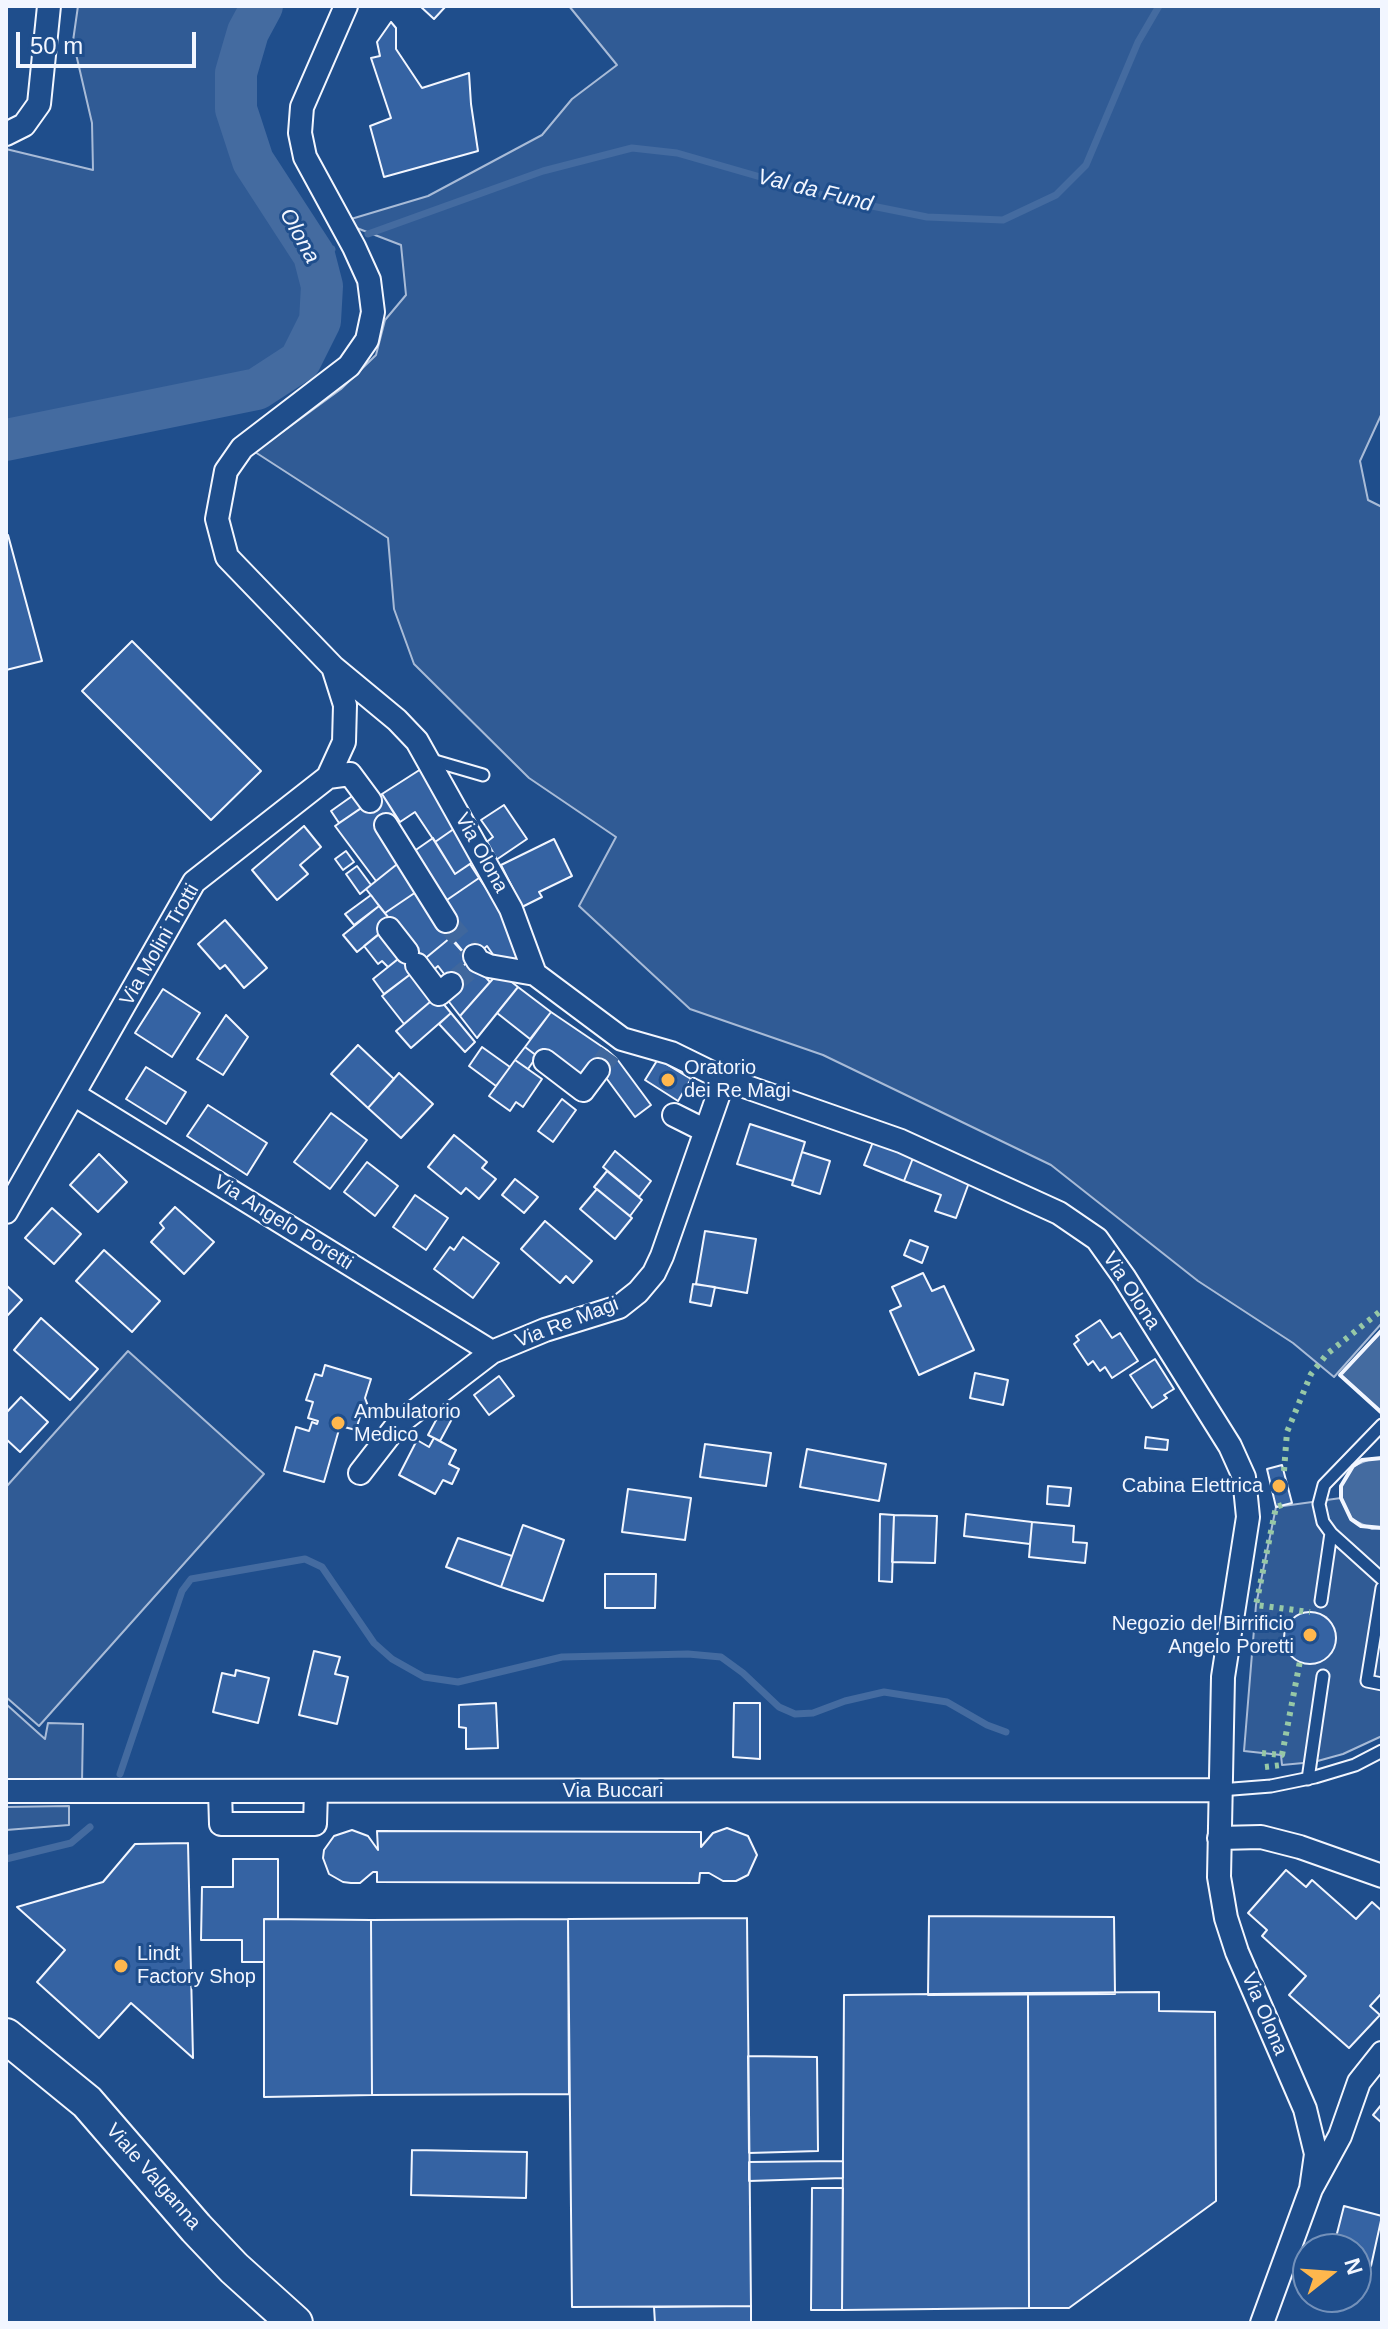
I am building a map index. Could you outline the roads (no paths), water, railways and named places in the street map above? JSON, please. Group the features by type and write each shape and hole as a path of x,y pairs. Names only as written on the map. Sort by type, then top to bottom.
{"main road":[{"name":"Viale Valganna","path":"6,2036 87,2102 196,2228 234,2268 295,2323"}],"street":[{"path":"6,134 24,125 39,104 49,6"},
{"name":"Via Olona","path":"346,6 302,107 300,133 305,157 369,280 373,312 367,340 349,366 242,448 226,471 217,519 227,557 333,667 397,720 417,741 511,909 535,974 610,1054 671,1053 724,1079 901,1141 1059,1213 1097,1239 1230,1446 1244,1477 1248,1517 1223,1677 1219,1877 1226,1918 1237,1952 1305,2109 1316,2154 1311,2189 1262,2323"},
{"name":"Via Molini Trotti","path":"6,1212 194,882 328,777 344,742 345,705 333,667"},
{"path":"328,777 350,774 370,801"},
{"path":"386,825 446,921"},
{"path":"389,929 447,996"},
{"path":"476,960 489,966 535,974"},
{"path":"545,1061 583,1090 610,1054"},
{"name":"Via Re Magi","path":"360,1473 398,1424 492,1352 545,1330 619,1307 638,1292 654,1273 662,1256 724,1079"},
{"name":"Via Angelo Poretti","path":"75,1095 492,1352"},
{"path":"674,1115 704,1130"},
{"name":"Via Buccari","path":"6,1791 1219,1790"},
{"path":"220,1791 221,1824 315,1824 316,1791"},
{"path":"1219,1838 1261,1837 1300,1847 1382,1876"},
{"name":"Via Olona","path":"1311,2189 1340,2136 1359,2082 1382,2053"}],"lane":[{"path":"428,759 483,775"},
{"path":"1382,1425 1324,1485 1319,1504 1323,1522 1331,1533 1382,1579"},
{"path":"1321,1601 1331,1533"},
{"path":"1382,1588 1367,1681 1382,1684"},
{"path":"1308,1779 1323,1676"},
{"path":"1219,1790 1271,1786 1308,1779 1355,1765 1382,1751"}],"waterway":[{"name":"Olona","path":"6,440 257,389 300,361 320,321 322,286 314,255 253,161 236,109 236,73 248,32 262,6"},
{"name":"Val da Fund","path":"368,234 543,171 632,148 677,153 837,199 927,217 1003,220 1056,195 1086,165 1138,42 1159,6"},
{"path":"314,255 332,249"},
{"path":"120,1774 182,1591 191,1579 305,1559 322,1567 374,1643 392,1659 424,1677 458,1682 562,1657 688,1654 721,1657 779,1707 795,1714 813,1713 845,1701 884,1692 947,1702 1006,1732"},
{"path":"6,1859 71,1843 90,1827"}],"tunnel":[{"path":"446,921 475,956"},
{"path":"451,984 474,965"},
{"path":"598,1070 610,1053"}],"place":[{"name":"Oratorio dei Re Magi","path":"668,1080"},
{"name":"Ambulatorio Medico","path":"338,1423"},
{"name":"Cabina Elettrica","path":"1279,1486"},
{"name":"Negozio del Birrificio Angelo Poretti","path":"1310,1635"},
{"name":"Lindt Factory Shop","path":"121,1966"}]}
